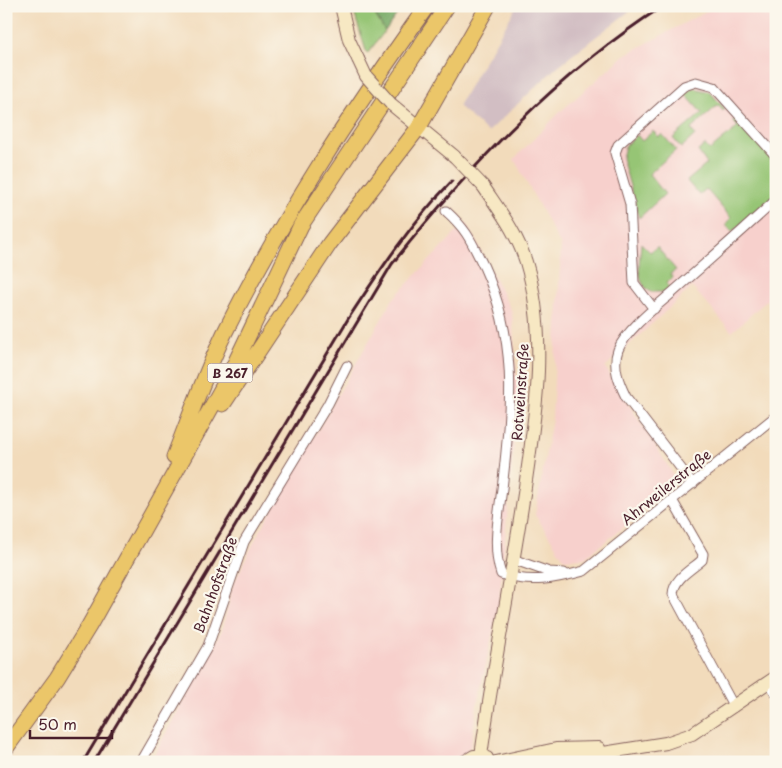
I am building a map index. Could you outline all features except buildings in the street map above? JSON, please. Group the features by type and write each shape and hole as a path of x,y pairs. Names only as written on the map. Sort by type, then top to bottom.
{"main road":[{"name":"Rotweinstraße","path":"341,6 350,40 358,60 377,90 454,156 483,186 509,223 525,260 534,299 538,337 535,414 515,560 501,627 481,756"},
{"name":"B 267","path":"150,516 223,336 258,270 338,135 427,6"},
{"name":"B 267","path":"6,748 71,655 150,516 230,374 301,225 447,6"},
{"path":"419,127 488,6"},
{"name":"B 267","path":"150,516 330,243 419,127"},
{"path":"464,762 474,756 481,756 494,762 629,749 666,743 692,734 772,680"}],"street":[{"path":"654,309 640,293 632,274 633,229 630,204 616,160 618,145 684,86 696,82 714,87 776,156"},
{"path":"692,484 626,397 618,381 616,367 618,350 628,336 654,309 776,200"},
{"name":"Rotweinstraße","path":"446,211 467,232 497,296 508,350 510,392 496,554 501,574 512,578"},
{"name":"Bahnhofstraße","path":"142,762 208,646 244,542 328,404 347,366"},
{"name":"Ahrweilerstraße","path":"512,578 545,580 584,571 776,416"},
{"path":"672,500 703,554 702,560 678,580 673,594 734,706"},
{"path":"515,560 549,572 572,574"},
{"path":"772,680 776,694"}],"shaded area":[{"path":"517,6 636,6 558,66 488,132 458,106"},
{"path":"716,6 776,6 776,133 773,136 776,139 776,292 732,332 692,287 605,367 670,469 675,480 671,489 585,558 564,559 535,515 552,419 561,246 514,159 561,111 625,55"},
{"path":"466,222 512,312 518,397 499,604 476,710 471,745 461,762 150,762 222,630 233,585 258,534 393,299"}],"green space":[{"path":"352,6 370,6 385,31 367,54"},
{"path":"370,6 403,6 385,31"},
{"path":"694,88 710,92 725,109 723,111 718,105 691,129 695,135 681,148 673,138 702,113 684,93"},
{"path":"736,118 776,162 776,194 732,232 726,225 731,218 706,189 699,195 687,181 707,164 698,151 705,145 710,150 738,127 733,121"},
{"path":"653,131 659,137 662,134 676,150 649,174 665,194 639,218 622,158 625,146 637,135 642,141"},
{"path":"641,243 650,252 657,247 676,270 670,274 673,278 666,283 670,288 666,292 651,292 642,283 639,270"}],"railway":[{"path":"94,762 392,264 452,192 517,124 587,61 663,6"},
{"path":"83,762 348,319 410,230 452,181"}]}
